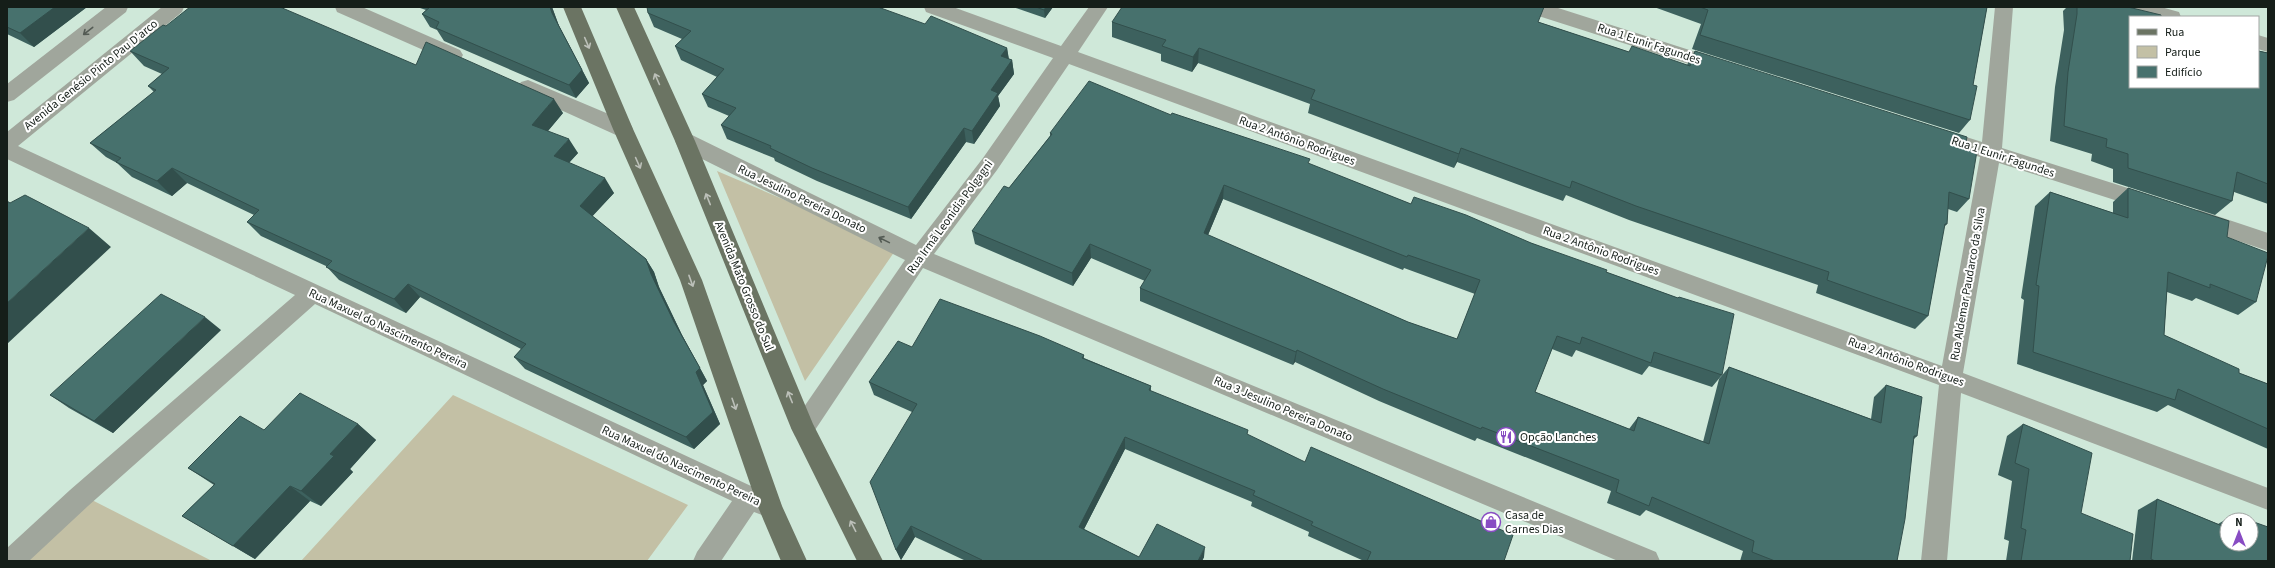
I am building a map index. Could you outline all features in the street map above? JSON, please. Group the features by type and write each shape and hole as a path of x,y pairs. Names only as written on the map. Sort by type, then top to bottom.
{"main road":[{"path":"572,7 623,129 691,280 759,503 794,561"},
{"name":"Avenida Mato Grosso do Sul","path":"625,7 685,141 803,428 870,561"}],"street":[{"path":"7,95 119,7"},
{"name":"Avenida Genésio Pinto Pau D'arco","path":"7,143 175,7"},
{"path":"344,7 473,63"},
{"name":"Rua 2 Antônio Rodrigues","path":"933,7 1951,379 2268,499"},
{"name":"Rua Irmã Leonidia Polgagni","path":"803,428 919,257 990,164 1099,7"},
{"name":"Rua 1 Eunir Fagundes","path":"1533,7 1736,71"},
{"name":"Rua Aldemar Paudarco da Silva","path":"1934,561 1951,379 1991,152 2004,7"},
{"path":"2138,7 2169,16"},
{"path":"508,79 623,129"},
{"name":"Rua 1 Eunir Fagundes","path":"1923,131 2268,242"},
{"name":"Rua Jesulino Pereira Donato","path":"685,141 919,257"},
{"name":"Rua Maxuel do Nascimento Pereira","path":"7,150 759,503"},
{"name":"Rua 3 Jesulino Pereira Donato","path":"919,257 1647,561"},
{"path":"11,561 79,498 312,293"},
{"path":"706,561 759,503"}],"green space":[{"path":"717,171 897,248 805,381"},
{"path":"453,395 688,505 647,561 301,561"},
{"path":"88,498 212,561 23,561"}],"building":[{"path":"7,7 55,7 20,33 7,27"},
{"path":"190,7 280,7 416,65 426,42 554,99 532,125 569,139 554,156 605,178 580,206 646,259 651,274 674,322 700,368 696,372 713,412 686,437 514,357 526,344 408,284 394,299 326,267 332,261 247,222 259,210 172,168 157,181 116,162 121,158 90,143 156,90 148,86 169,68 130,51 163,25 166,26"},
{"path":"430,7 550,7 582,70 569,85 436,28 439,22 422,14"},
{"path":"647,7 878,7 925,24 931,16 1007,48 1001,56 1012,60 991,90 998,93 972,131 964,128 908,207 812,168 770,148 771,146 721,125 736,108 702,94 724,69 675,46 691,31 648,13"},
{"path":"1036,7 1046,7 1044,10"},
{"path":"1122,7 1544,7 1538,22 1629,52 1632,46 1690,66 1695,51 1967,137 1965,148 1977,151 1969,199 1949,192 1947,224 1945,224 1928,316 1827,280 1829,272 1636,206 1572,181 1570,188 1461,148 1459,154 1311,99 1315,90 1199,48 1193,57 1162,46 1166,40 1112,22"},
{"path":"1700,7 1987,7 1973,85 1977,86 1970,120 1700,35 1708,10"},
{"path":"2077,7 2128,7 2161,15 2129,16 2129,88 2259,88 2259,51 2268,53 2268,184 2237,172 2232,201 2128,168 2128,154 2106,147 2107,139 2064,126 2068,72"},
{"path":"1089,81 1171,115 1172,113 1310,159 1308,163 1411,204 1414,197 1466,215 1531,243 1607,270 1606,272 1678,298 1679,297 1734,314 1722,375 1654,352 1651,363 1582,337 1580,344 1557,336 1535,392 1634,431 1638,417 1709,444 1729,367 1881,423 1886,385 1922,397 1917,436 1914,436 1905,519 1897,561 1775,561 1752,552 1754,541 1652,497 1649,506 1616,492 1619,480 1482,427 1481,429 1383,389 1297,350 1296,352 1140,288 1151,270 1090,244 1072,273 972,231 1004,186 1009,188 1052,134 1050,133","holes":["1224,185 1407,257 1408,255 1480,280 1457,339 1408,322 1204,233"]},
{"path":"2128,188 2229,221 2227,237 2268,253 2256,302 2210,284 2210,288 2168,272 2164,335 2239,369 2239,373 2268,384 2268,429 2178,389 2175,400 2033,352 2039,286 2036,285 2050,192 2128,218"},
{"path":"25,195 89,228 7,303 7,201 10,203"},
{"path":"161,294 205,317 94,421 50,395"},
{"path":"940,299 1040,336 1084,355 1082,358 1151,386 1149,390 1248,430 1247,434 1305,462 1311,447 1513,535 1504,561 1367,561 1371,552 1311,525 1313,522 1253,495 1255,491 1125,437 1079,527 1139,557 1157,524 1205,547 1198,561 982,561 911,526 896,550 870,482 917,404 869,382 898,341 912,347"},
{"path":"300,393 358,424 330,454 334,456 301,491 290,486 233,546 182,516 215,484 188,468 240,416 264,430"},
{"path":"2023,424 2092,453 2081,513 2133,534 2130,561 2021,561 2026,530 2021,528 2029,469 2015,463"},
{"path":"2157,499 2219,525 2219,552 2259,552 2259,524 2268,527 2268,561 2155,561 2151,559"}],"place":[{"name":"Opção Lanches","path":"1506,437"},
{"name":"Casa de Carnes Dias","path":"1491,522"}]}
